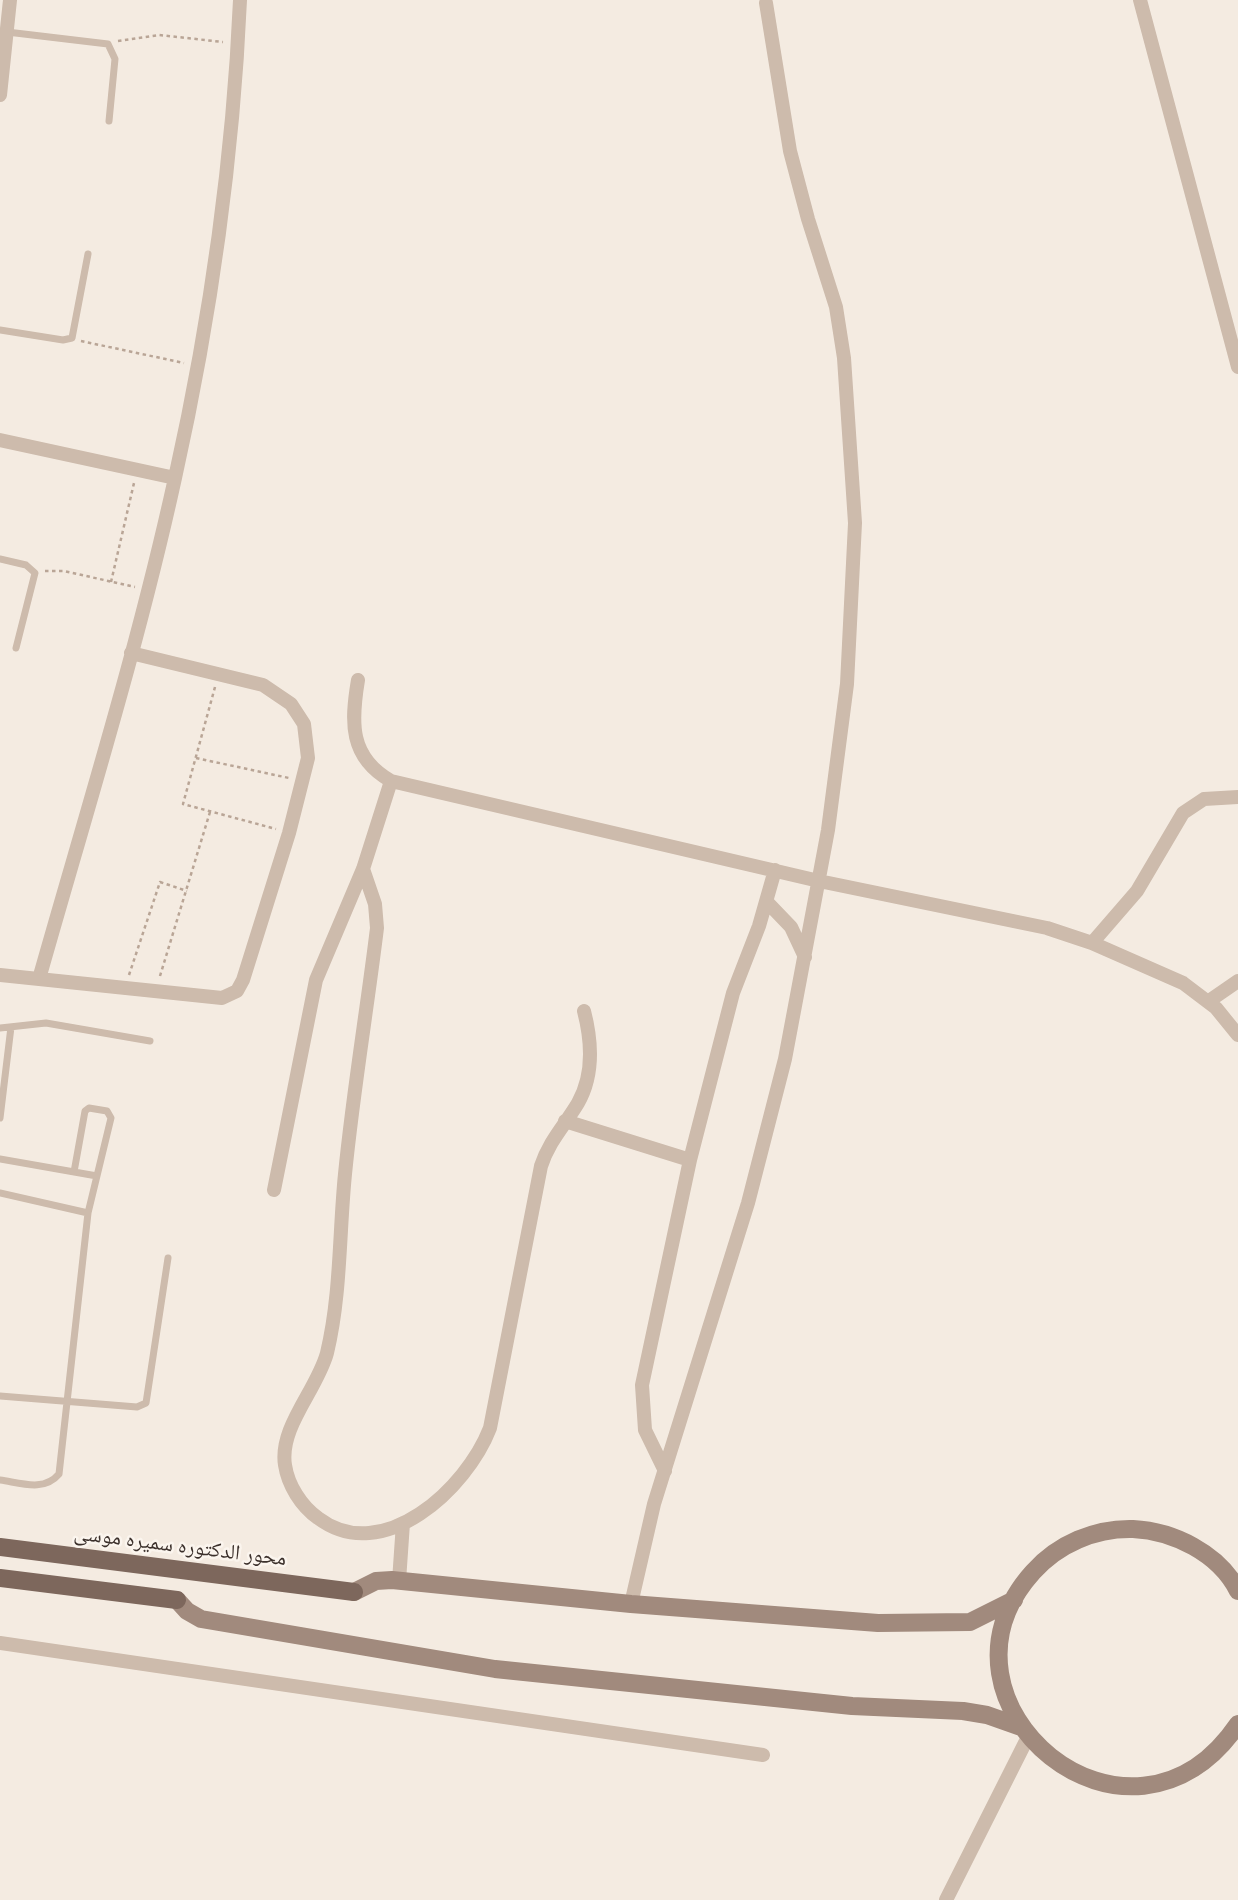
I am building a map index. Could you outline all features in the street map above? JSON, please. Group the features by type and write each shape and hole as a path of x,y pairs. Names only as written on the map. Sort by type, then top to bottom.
{"main road":[{"name":"محور الدكتوره سميره موسى","path":"0,1547 354,1592"},
{"path":"0,1578 177,1600"}],"street":[{"path":"0,95 10,0"},
{"path":"39,979 131,653 175,478 197,365 221,209 240,0"},
{"path":"1140,0 1238,367"},
{"path":"631,1604 664,1471 752,1190 782,1072 819,881 838,757 851,644 854,577 853,469 846,380 836,307 790,151 766,3"},
{"path":"0,440 175,478"},
{"path":"0,975 222,998 237,991 289,833 308,758 307,735 291,704 263,685 131,653"},
{"path":"358,680 352,716 354,738 372,768 391,781 819,881 1016,920 1092,943 1183,983 1209,1001 1238,1035"},
{"path":"274,1190 316,980 363,869 391,781"},
{"path":"1092,943 1137,891 1183,813 1204,799 1238,797"},
{"path":"363,869 375,904 377,928 353,1099 335,1300 325,1359 312,1392 289,1430 285,1464 297,1496 311,1513 329,1525 361,1533 383,1531 403,1523 453,1489 483,1445 490,1429 541,1166 551,1141 578,1103 588,1073 590,1042 584,1011"},
{"path":"664,1471 645,1430 642,1385 690,1160 733,993 767,902 775,870"},
{"path":"767,902 791,927 806,957"},
{"path":"1209,1001 1238,981"},
{"path":"565,1121 690,1160"},
{"path":"399,1581 403,1523"},
{"path":"1237,1588 1209,1557 1169,1535 1124,1529 1101,1532 1059,1549 1026,1580 1006,1620 1001,1664 1007,1697 1024,1732 1058,1765 1096,1782 1138,1786 1178,1776 1196,1767 1228,1739 1238,1724"},
{"path":"354,1592 376,1581 399,1581 806,1619 957,1625 983,1618 1014,1600"},
{"path":"177,1600 187,1611 201,1619 433,1660 674,1689 852,1706 975,1712 1024,1732"},
{"path":"0,1643 763,1755"},
{"path":"946,1900 1024,1732"}],"lane":[{"path":"7,32 108,44 115,59 108,121"},
{"path":"0,330 63,340 72,338 88,254"},
{"path":"0,559 26,565 35,573 16,648"},
{"path":"0,1028 46,1023 150,1041"},
{"path":"0,1118 11,1027"},
{"path":"0,1480 42,1486 52,1482 59,1474 88,1213 111,1118 110,1113 105,1110 89,1108 85,1111 75,1172"},
{"path":"0,1158 97,1176"},
{"path":"0,1193 88,1213"},
{"path":"0,1396 137,1408 146,1403 168,1258"}],"path":[{"path":"108,44 159,35 237,43"},
{"path":"72,338 106,349 197,365"},
{"path":"111,582 137,470"},
{"path":"35,573 64,571 148,590"},
{"path":"219,674 183,804 289,833"},
{"path":"196,758 302,781"},
{"path":"155,992 210,812"},
{"path":"124,988 160,882 187,891"}]}
